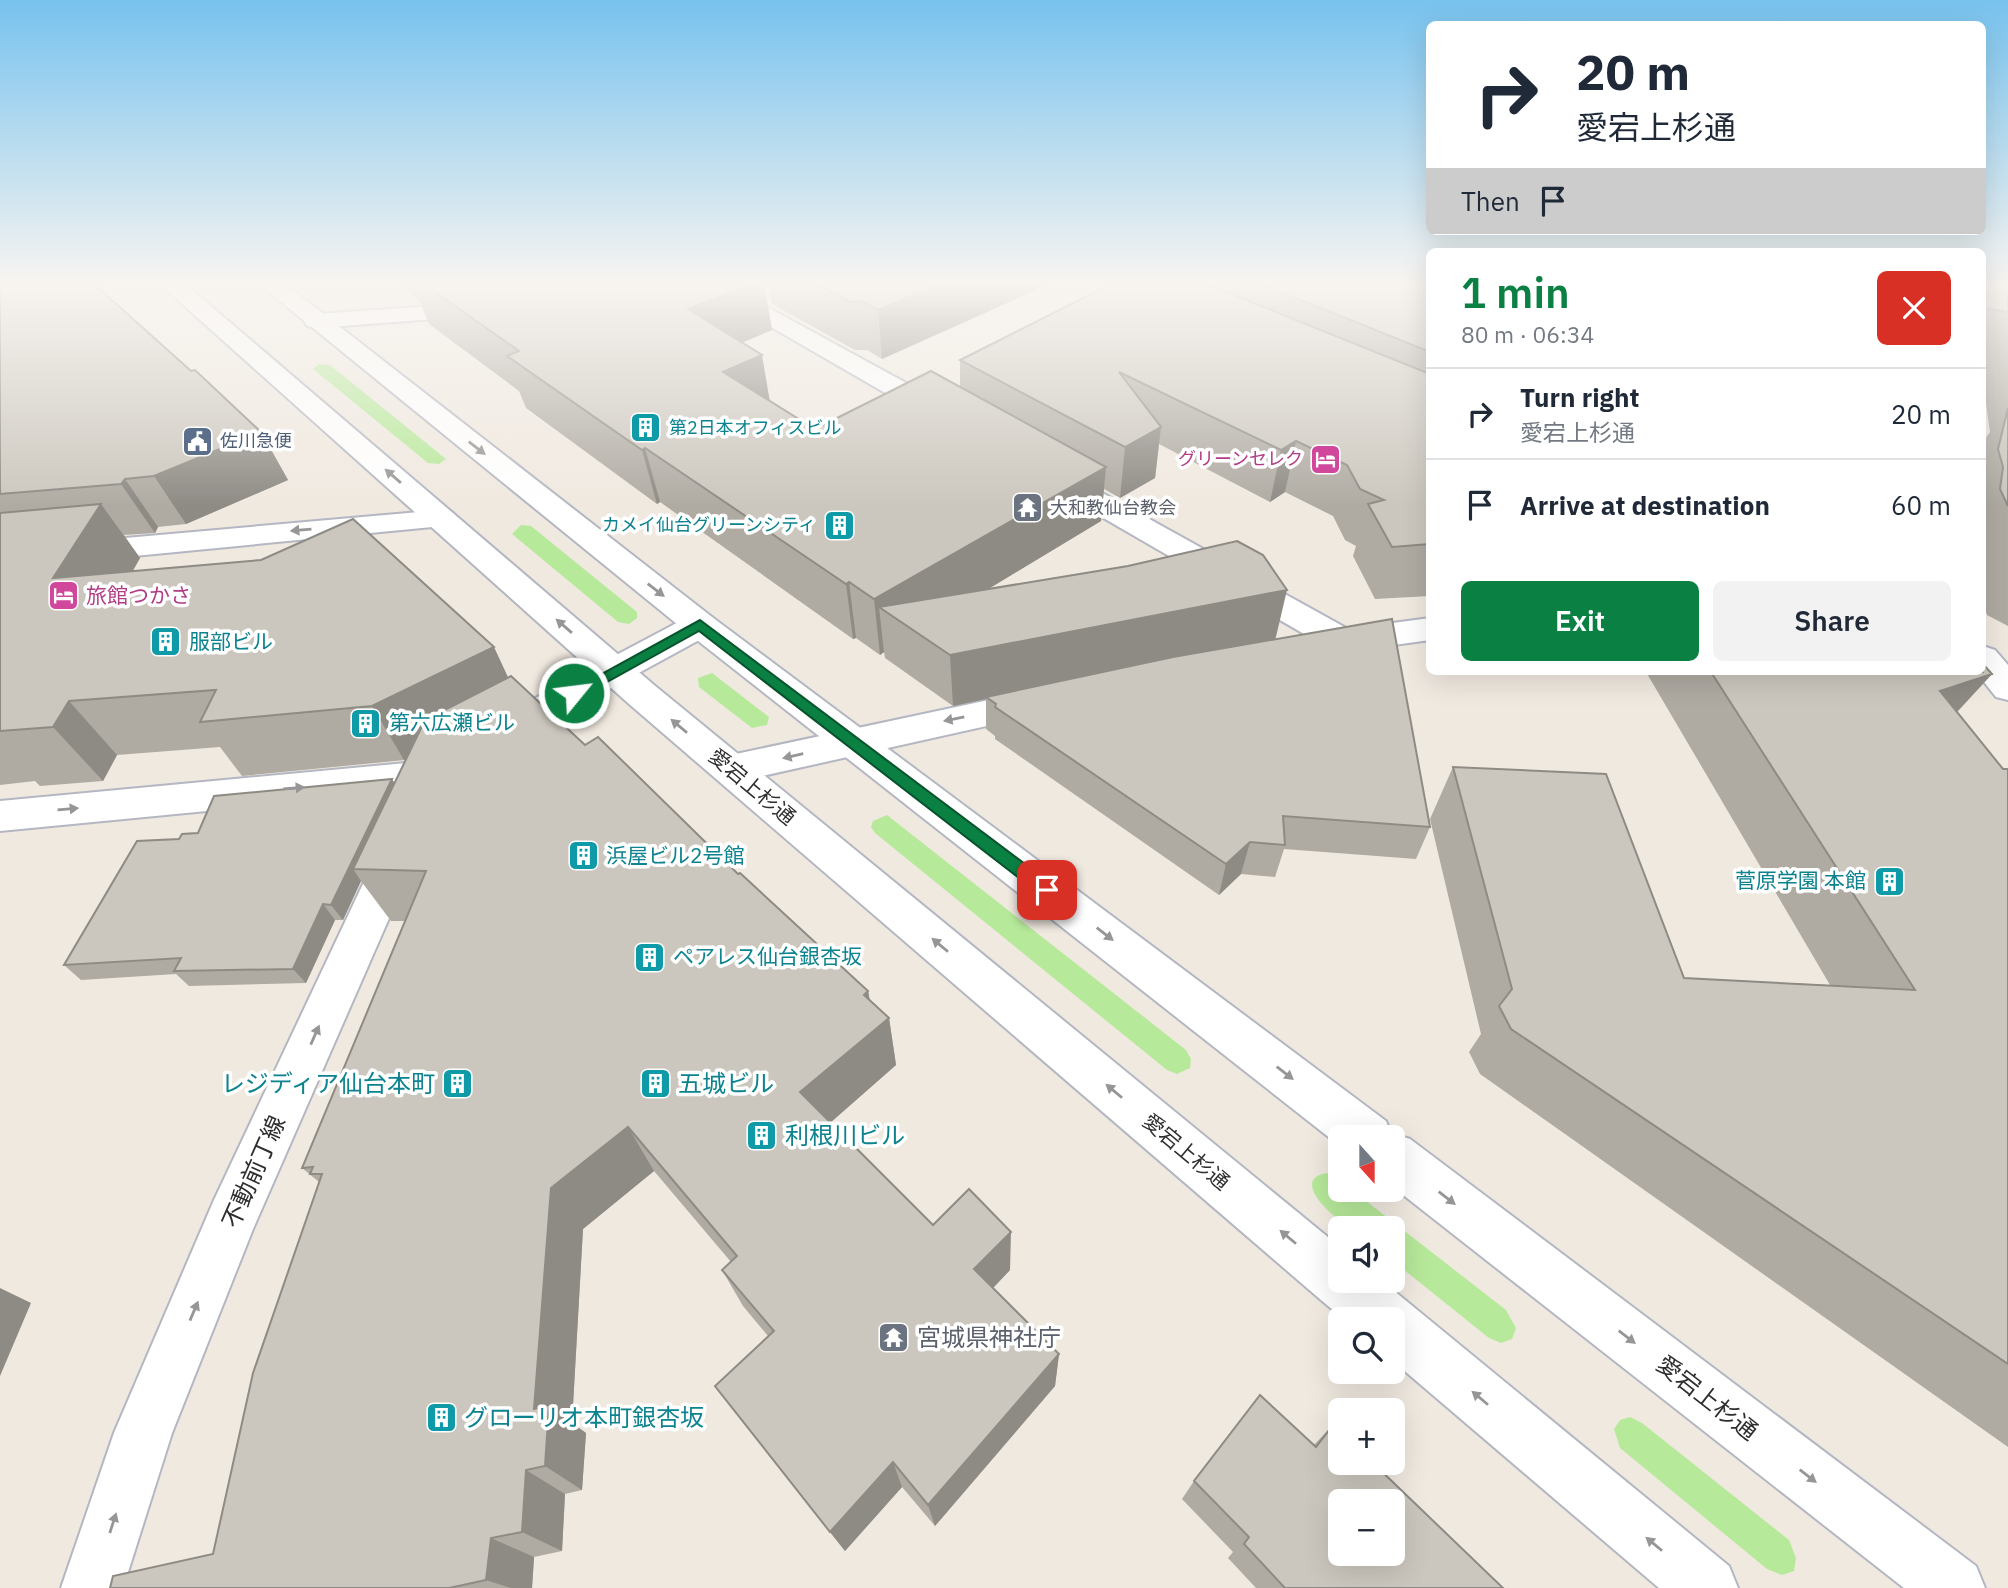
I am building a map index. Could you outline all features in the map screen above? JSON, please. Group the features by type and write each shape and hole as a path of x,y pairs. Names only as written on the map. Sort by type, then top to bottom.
{"street":[{"name":"愛宕上杉通","path":"257,358 615,671 1328,1270"},
{"path":"363,358 700,625 1351,1125"},
{"path":"836,358 967,428"},
{"path":"1040,469 1344,641"},
{"path":"5,565 442,519"},
{"path":"0,816 412,777 700,625"},
{"path":"1290,652 1426,629"},
{"path":"1986,656 2008,655"},
{"path":"1986,660 2008,688"},
{"path":"731,769 1063,697"},
{"name":"不動前丁線","path":"92,1588 143,1433 232,1218 438,764"},
{"name":"愛宕上杉通","path":"1405,1165 1954,1588"},
{"name":"愛宕上杉通","path":"1355,1293 1372,1307"},
{"path":"1405,1335 1707,1588"}],"green space":[{"path":"319,364 330,365 446,459 439,464 428,463 313,369"},
{"path":"521,525 531,526 637,612 637,618 629,624 618,622 512,534"},
{"path":"712,673 769,717 767,725 752,728 699,687 698,678"},
{"path":"887,815 1186,1050 1191,1059 1190,1068 1177,1074 1167,1070 875,833 871,827 873,821"},
{"path":"1328,1174 1328,1202 1367,1202 1385,1216 1334,1216 1314,1192 1312,1184 1316,1177"},
{"path":"1405,1231 1506,1310 1516,1328 1512,1339 1501,1343 1489,1338 1405,1271"},
{"path":"1630,1417 1642,1423 1789,1540 1796,1558 1794,1571 1782,1575 1767,1569 1620,1448 1614,1429 1620,1420"}],"building":[{"path":"0,358 177,358 191,371 195,370 261,432 154,476 125,479 121,484 0,494"},
{"path":"510,358 755,358 723,372 815,429 931,371 1106,467 874,599 849,582 846,584 645,448 642,450"},
{"path":"1390,358 1426,372 1426,544 1392,547 1368,504 1384,500 1360,489 1347,465 1296,441 1281,450 1119,372 1161,427 1125,447 960,360"},
{"path":"2008,408 2008,506 2000,489 2003,467 1998,449"},
{"path":"101,504 53,578 261,560 353,519 494,647 372,706 200,722 216,690 69,701 53,727 0,731 0,513"},
{"path":"1237,541 1263,555 1287,590 950,655 879,607 1128,566"},
{"path":"1392,619 1430,827 1283,816 1285,845 1250,842 1226,864 995,707 996,704 986,697 1173,657"},
{"path":"1986,667 1992,674 1940,691 2003,769 2008,769 2008,1364 1511,1029 1499,1006 1512,989 1453,767 1606,774 1684,978 1915,990 1713,675 1986,675"},
{"path":"511,676 585,745 598,737 738,874 868,991 864,995 889,1018 800,1092 933,1225 969,1189 1011,1232 974,1269 1059,1354 928,1505 893,1462 830,1532 715,1386 774,1331 722,1270 737,1256 628,1127 551,1188 534,1409 549,1405 545,1466 526,1470 522,1532 491,1538 486,1580 449,1588 110,1588 113,1576 213,1554 253,1373 322,1174 310,1174 313,1167 302,1168 426,871 353,869 425,720"},
{"path":"392,779 331,905 323,904 293,969 174,971 181,958 64,965 137,841 179,839 182,834 198,833 214,796"},
{"path":"1260,1395 1316,1447 1328,1431 1328,1475 1385,1475 1400,1489 1328,1489 1328,1566 1405,1566 1405,1494 1503,1588 1285,1588 1244,1544 1249,1537 1194,1481"}],"place":[{"name":"第2日本オフィスビル","path":"646,428"},
{"name":"佐川急便","path":"197,441"},
{"name":"グリーンセレク","path":"1326,459"},
{"name":"大和教仙台教会","path":"1027,508"},
{"name":"カメイ仙台グリーンシティ","path":"839,525"},
{"name":"旅館つかさ","path":"63,596"},
{"name":"服部ビル","path":"166,642"},
{"name":"第六広瀬ビル","path":"366,723"},
{"name":"浜屋ビル2号館","path":"583,856"},
{"name":"菅原学園 本館","path":"1889,881"},
{"name":"ペアレス仙台銀杏坂","path":"650,957"},
{"name":"レジディア仙台本町","path":"458,1084"},
{"name":"五城ビル","path":"655,1084"},
{"name":"利根川ビル","path":"762,1136"},
{"name":"宮城県神社庁","path":"894,1338"},
{"name":"グローリオ本町銀杏坂","path":"441,1418"}],"route":[{"path":"574,693 700,625 1047,890"}]}
